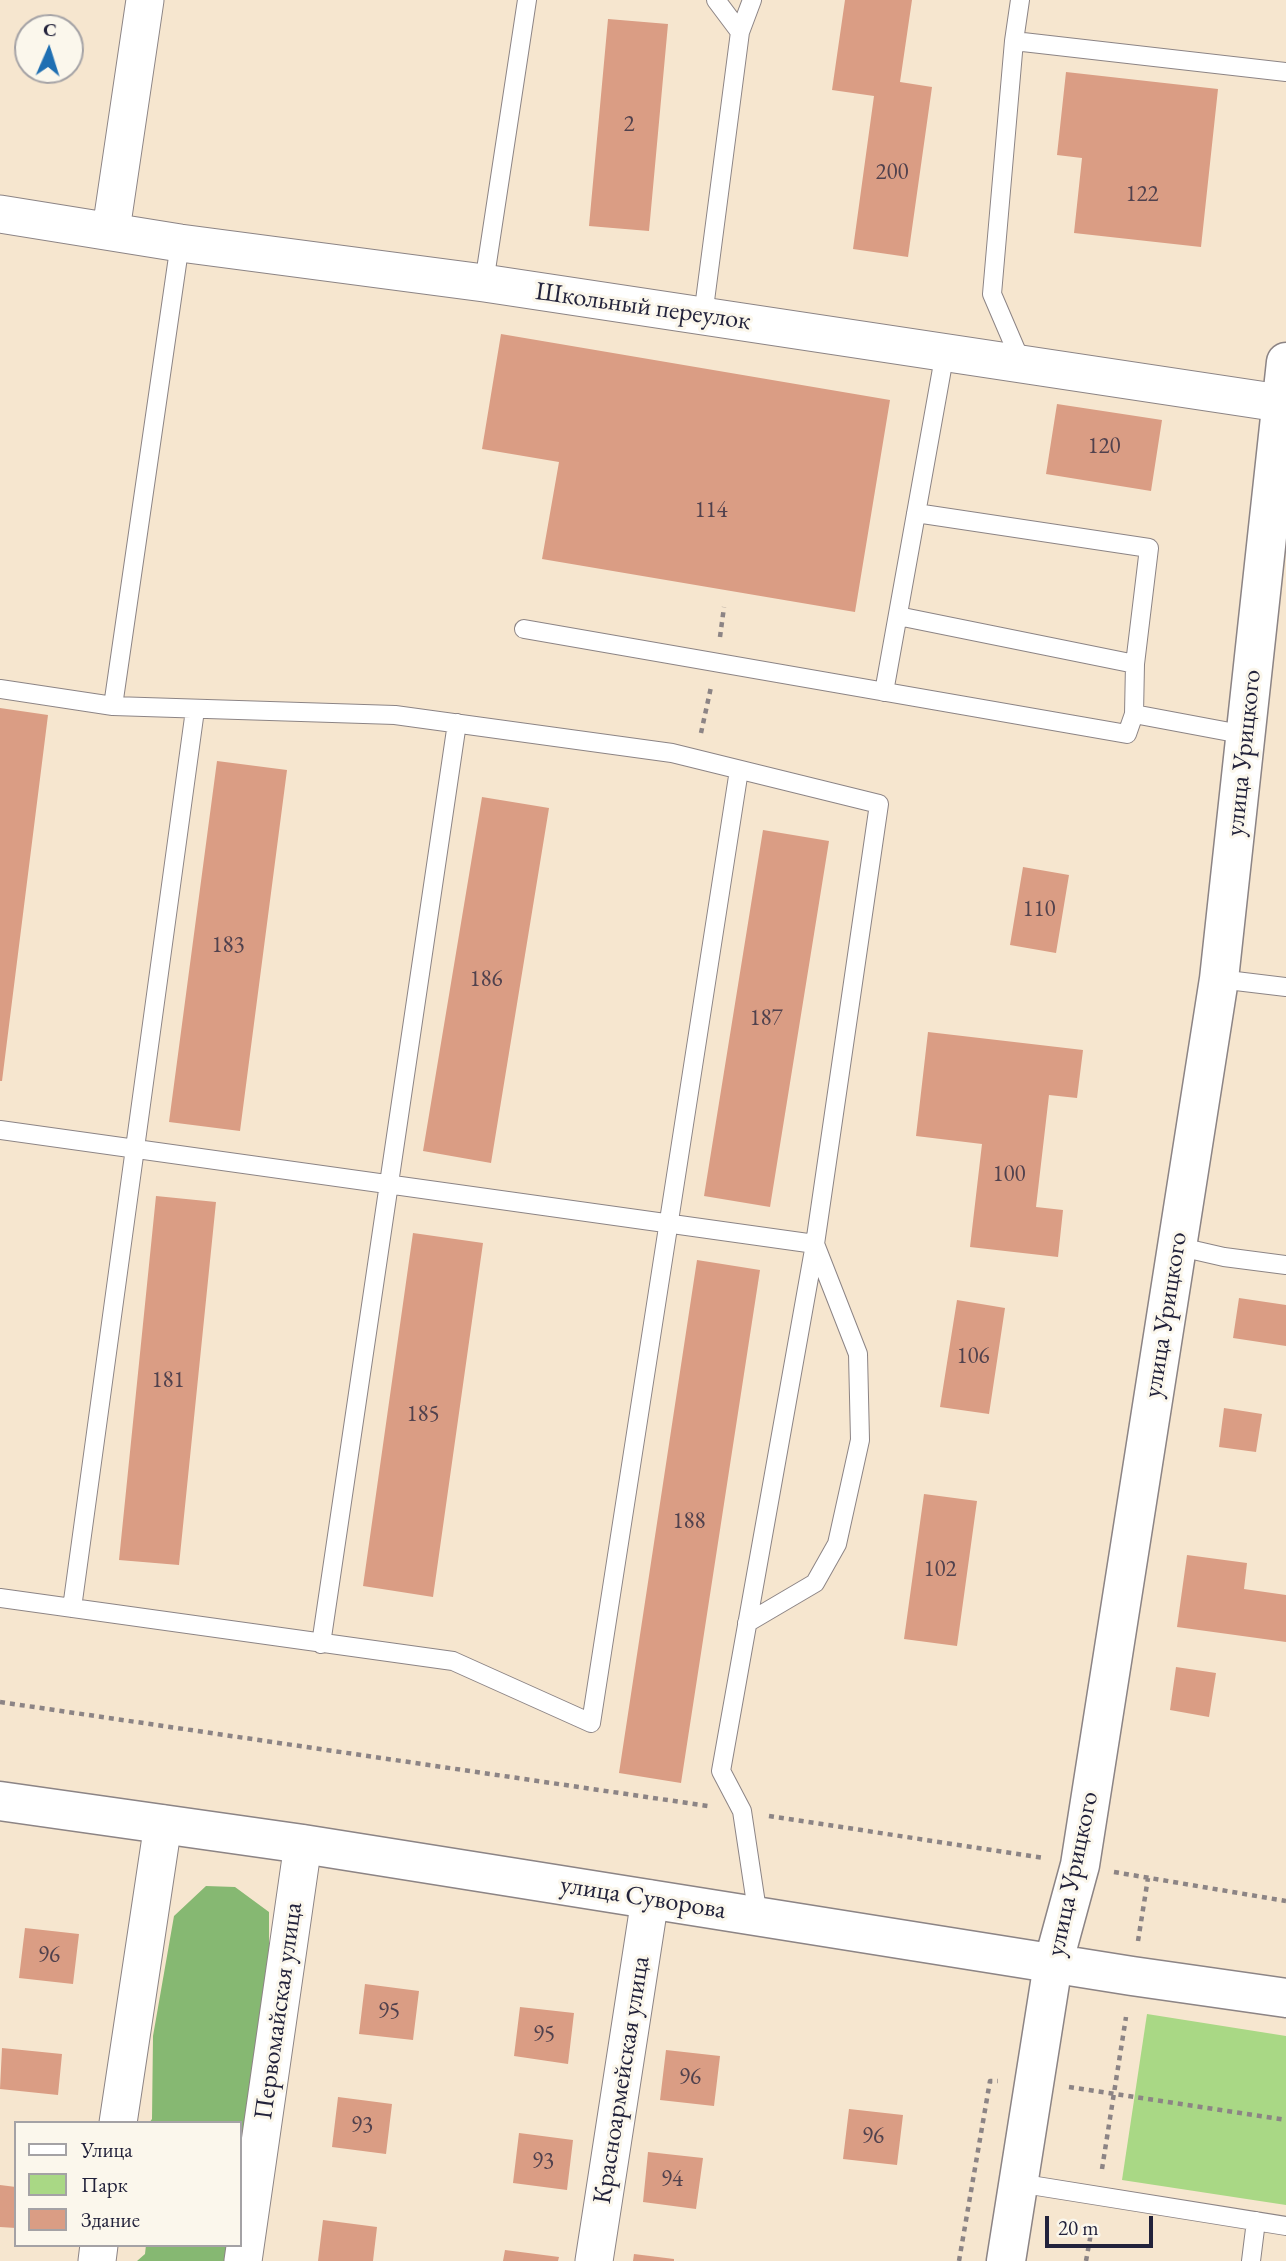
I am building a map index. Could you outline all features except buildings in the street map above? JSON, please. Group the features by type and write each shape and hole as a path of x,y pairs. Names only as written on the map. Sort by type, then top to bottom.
{"street":[{"path":"111,230 145,0"},
{"name":"Школьный переулок","path":"0,214 180,243 484,283 1283,404"},
{"name":"улица Урицкого","path":"1006,2261 1053,1964 1080,1865 1219,979 1286,362"},
{"name":"улица Суворова","path":"0,1801 303,1844 1053,1964 1286,1998"},
{"path":"118,2121 163,1824"},
{"name":"Первомайская улица","path":"243,2261 303,1844"},
{"name":"Красноармейская улица","path":"594,2261 650,1899"}],"lane":[{"path":"484,283 527,0"},
{"path":"716,0 740,32"},
{"path":"703,316 740,32 752,0"},
{"path":"1020,0 992,294 1022,364"},
{"path":"1014,41 1286,72"},
{"path":"113,706 180,243"},
{"path":"884,692 945,352"},
{"path":"524,629 1127,734 1134,714 1135,664 1149,548 916,513"},
{"path":"898,616 1135,664"},
{"path":"0,689 113,706 396,715 672,753 879,804 815,1244 721,1771 742,1811 758,1917"},
{"path":"72,1608 195,710"},
{"path":"1134,714 1246,735"},
{"path":"321,1644 457,723"},
{"path":"0,1598 453,1661 591,1723 739,770"},
{"path":"1219,979 1286,987"},
{"path":"0,1130 815,1244"},
{"path":"747,1623 815,1584 837,1544 860,1440 858,1354 815,1244"},
{"path":"1176,1246 1224,1257 1286,1265"},
{"path":"1018,2183 1286,2226"},
{"path":"1251,2261 1256,2221"}],"path":[{"path":"0,1702 742,1811 1286,1901"},
{"path":"1138,1942 1148,1878"},
{"path":"1114,2094 1126,2018"},
{"path":"1034,2082 1286,2120"}],"green space":[{"path":"206,1886 235,1887 269,1912 269,1962 242,2218 242,2121 150,2121 153,2036 174,1916"},
{"path":"1147,2014 1286,2036 1286,2205 1122,2180"},
{"path":"146,2247 239,2247 237,2261 137,2261 145,2254"}]}
